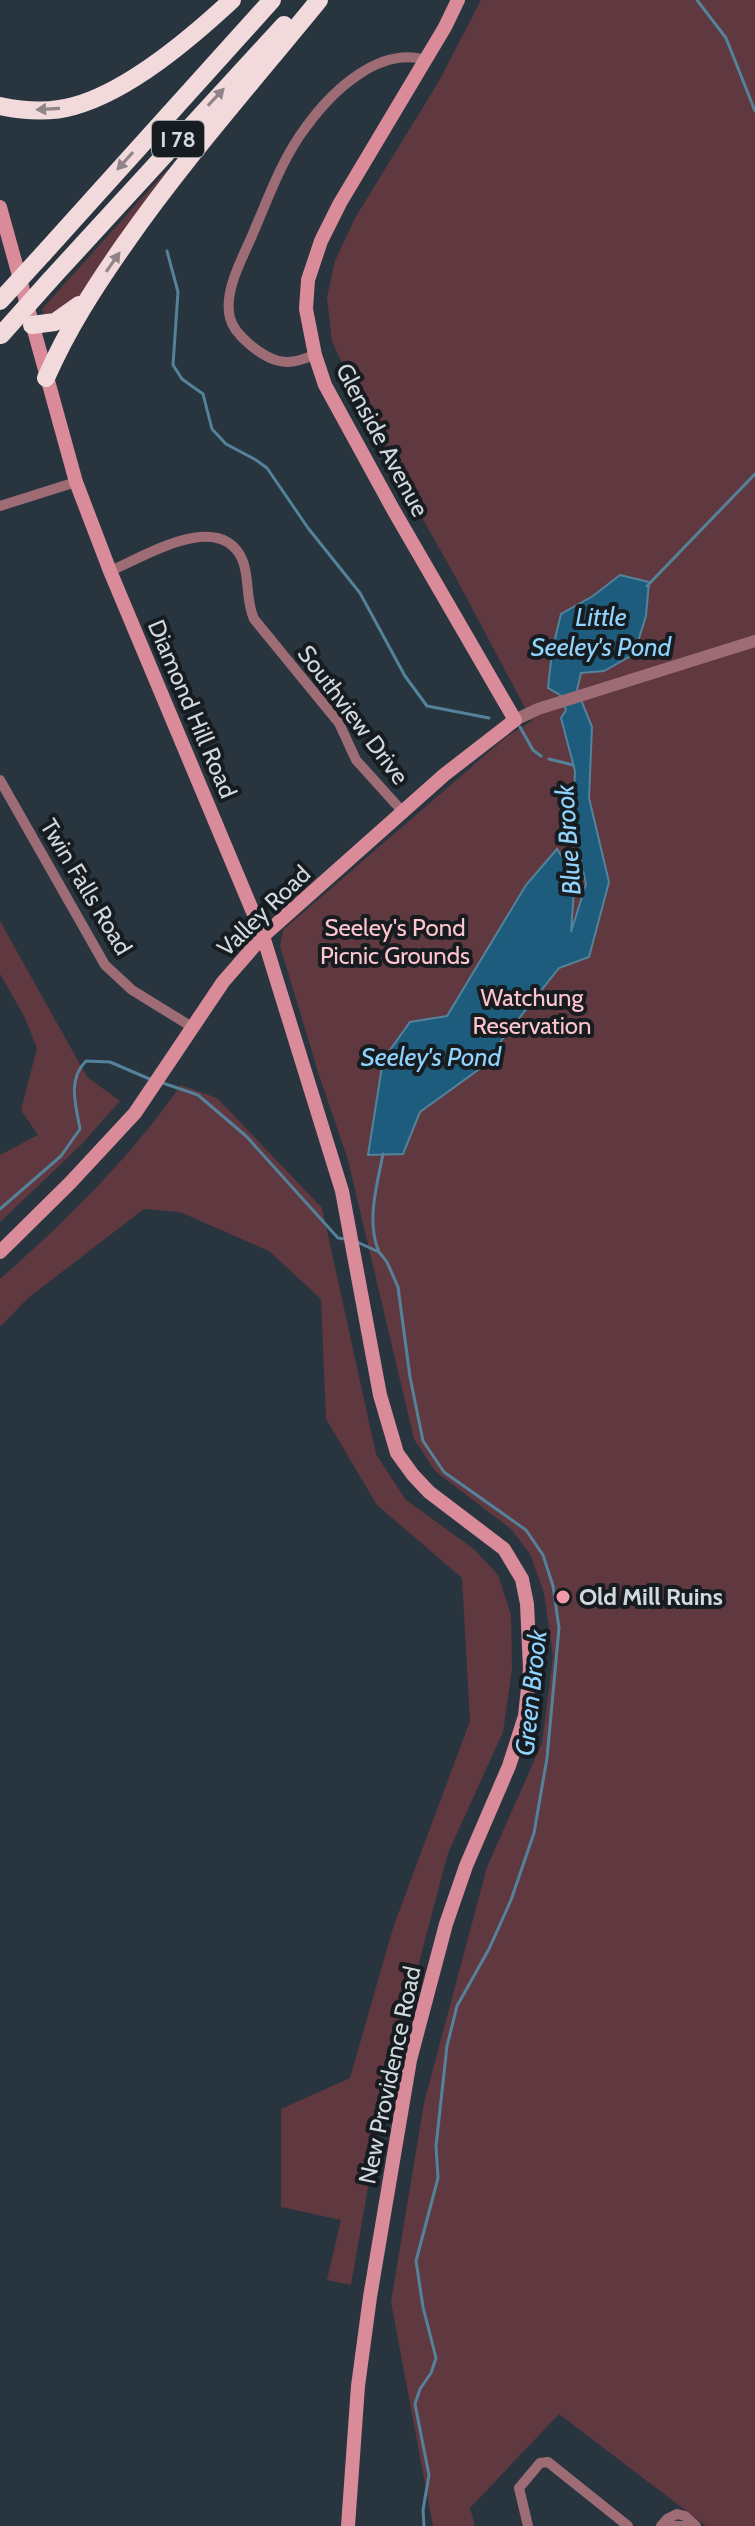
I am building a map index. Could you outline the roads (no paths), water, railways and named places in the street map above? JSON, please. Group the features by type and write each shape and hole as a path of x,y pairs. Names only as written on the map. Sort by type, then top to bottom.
{"highway":[{"path":"0,106 52,110 92,100 151,65 232,0"},
{"name":"I 78","path":"0,301 272,0"},
{"name":"I 78","path":"0,335 307,0"},
{"path":"46,378 61,344 89,296 193,152 319,0"},
{"path":"32,325 61,319 89,296"}],"main road":[{"name":"Glenside Avenue","path":"458,0 426,60 340,203 315,254 306,293 308,324 325,385 515,720"},
{"name":"Diamond Hill Road","path":"0,207 76,482 110,571 263,936 336,1169 349,1227"},
{"name":"Valley Road","path":"0,1252 81,1171 151,1092 223,982 263,936 444,775 515,720"},
{"name":"New Providence Road","path":"348,2526 358,2386 410,2060 446,1924 466,1866 519,1738 527,1706 530,1669 526,1593 511,1558 496,1542 429,1492 397,1453 380,1395 349,1227"}],"street":[{"path":"315,355 293,362 279,361 259,351 236,330 229,310 235,276 285,163 305,127 332,98 385,60 412,56 426,60"},
{"path":"0,506 76,482"},
{"name":"Southview Drive","path":"110,571 192,537 209,535 231,544 245,566 248,600 254,619 339,723 356,760 403,812"},
{"name":"Valley Road","path":"515,720 552,705 755,641"},
{"name":"Twin Falls Road","path":"0,780 105,965 132,990 192,1027"},
{"path":"528,2526 519,2488 540,2463 548,2462 628,2526"},
{"path":"663,2526 667,2519 677,2514 685,2516 696,2526"}],"water":[{"name":"Seeley's Pond","path":"620,575 649,582 646,616 634,654 604,671 581,673 577,690 592,727 589,798 609,882 589,957 559,968 478,1070 420,1112 403,1154 368,1155 383,1060 410,1022 447,1016 526,885 557,849 575,877 571,932 586,884 573,824 575,771 561,718 566,710 560,695 548,688 552,651 561,614 593,596"}],"waterway":[{"path":"697,0 726,38 755,111"},
{"path":"167,251 178,292 173,365 182,379 203,394 212,429 226,444 267,468 308,528 360,593 405,676 427,706 489,718"},
{"name":"Blue Brook","path":"647,586 755,474"},
{"path":"520,727 533,750 541,756"},
{"path":"549,759 573,765"},
{"name":"Green Brook","path":"0,1209 61,1156 80,1129 75,1085 76,1076 86,1061 110,1062 152,1080"},
{"name":"Green Brook","path":"160,1082 198,1095 246,1136 338,1238 345,1239"},
{"name":"Blue Brook","path":"379,1252 373,1216 383,1154"},
{"name":"Green Brook","path":"357,1242 379,1252 398,1287 410,1377 423,1441 444,1472 526,1530 543,1555 553,1586 559,1628 547,1758 534,1833 511,1900 489,1949 457,2006 447,2046 436,2146 438,2178 416,2261 423,2307 436,2358 415,2404 429,2475 423,2510 424,2526"}],"place":[{"name":"Old Mill Ruins","path":"563,1597"}],"water label":[{"name":"Little Seeley's Pond","path":"601,632"}],"park label":[{"name":"Seeley's Pond Picnic Grounds","path":"395,942"},
{"name":"Watchung Reservation","path":"532,1012"}]}
